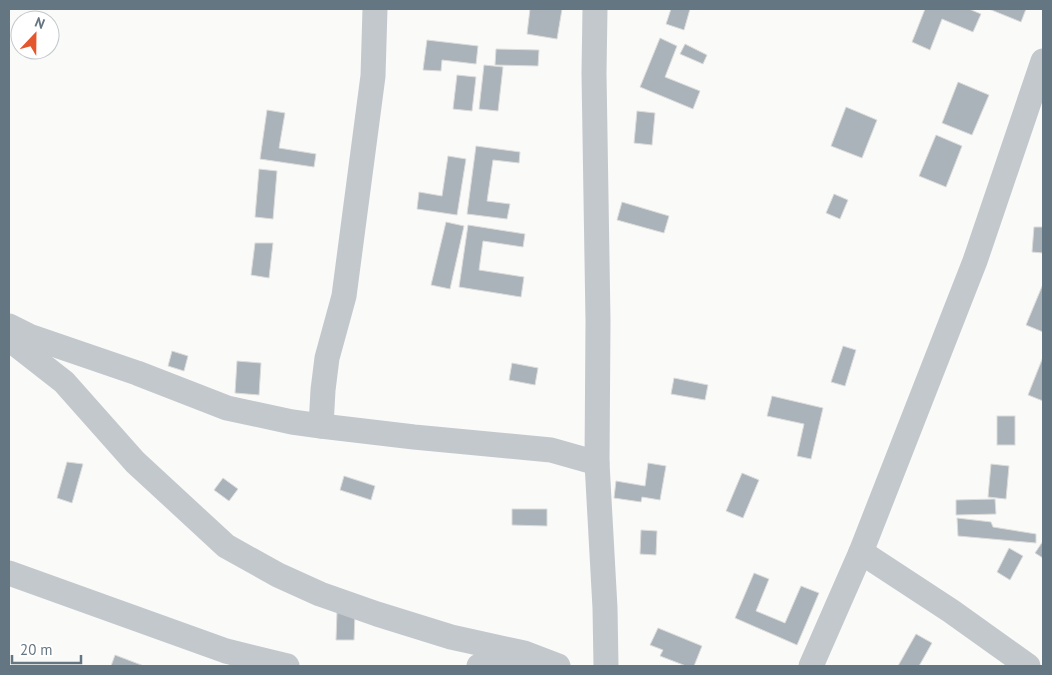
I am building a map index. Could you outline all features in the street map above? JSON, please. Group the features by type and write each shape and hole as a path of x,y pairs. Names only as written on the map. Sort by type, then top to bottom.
{"street":[{"path":"322,426 323,390 327,358 344,296 373,76 375,9"},
{"path":"595,9 594,73 598,321 597,463 606,666"},
{"path":"811,666 860,552 975,261 1043,61"},
{"path":"9,326 29,336 226,408 292,422 322,426 551,450 597,463"},
{"path":"9,339 64,382 135,462 226,546 278,575 328,597 450,637 524,654 558,666"},
{"path":"860,552 951,611 1028,666"},
{"path":"9,573 222,658 287,666"},
{"path":"479,666 496,658 524,654"}],"building":[{"path":"530,9 562,9 557,39 527,34"},
{"path":"671,9 690,9 684,30 666,24"},
{"path":"925,9 969,9 981,14 973,32 942,19 930,50 912,42"},
{"path":"989,9 1026,9 1021,22"},
{"path":"660,38 677,46 665,77 700,91 693,109 640,87"},
{"path":"427,40 478,46 476,64 442,60 441,71 423,70"},
{"path":"685,44 707,55 703,64 680,54"},
{"path":"496,49 539,50 538,66 495,65"},
{"path":"484,65 503,67 498,111 479,109"},
{"path":"457,75 476,77 472,111 453,109"},
{"path":"958,82 989,95 972,135 942,123"},
{"path":"846,107 877,120 862,158 831,146"},
{"path":"267,110 285,113 279,148 316,154 314,167 260,159"},
{"path":"637,111 655,113 652,145 634,143"},
{"path":"936,135 962,146 946,187 919,176"},
{"path":"476,146 520,152 519,163 493,160 487,201 510,204 507,219 467,214"},
{"path":"448,156 466,159 457,215 417,209 419,192 442,196"},
{"path":"259,169 277,171 273,219 255,217"},
{"path":"834,194 848,200 840,219 826,213"},
{"path":"622,202 669,216 664,233 617,220"},
{"path":"446,222 464,226 450,289 431,285"},
{"path":"468,225 525,234 523,247 483,241 479,270 524,277 521,297 459,287"},
{"path":"1034,227 1043,227 1043,253 1032,252"},
{"path":"255,243 273,243 269,278 251,275"},
{"path":"1043,284 1043,332 1026,325"},
{"path":"843,346 856,350 845,386 831,382"},
{"path":"172,351 188,356 184,371 168,366"},
{"path":"1043,357 1043,401 1028,395"},
{"path":"237,361 261,363 259,395 235,393"},
{"path":"512,363 538,368 535,385 509,380"},
{"path":"674,378 708,385 705,400 671,394"},
{"path":"772,396 823,408 811,459 797,456 804,424 767,416"},
{"path":"997,416 1015,416 1015,445 997,445"},
{"path":"67,462 83,464 72,503 57,498"},
{"path":"648,463 666,466 660,500 642,497 641,502 614,498 616,481 645,486"},
{"path":"991,464 1009,466 1006,499 988,497"},
{"path":"742,473 759,480 743,518 726,511"},
{"path":"344,476 375,486 371,500 340,490"},
{"path":"223,478 238,489 229,501 214,490"},
{"path":"995,499 996,514 956,515 956,500"},
{"path":"512,509 547,509 547,526 512,525"},
{"path":"957,518 991,522 993,527 1036,534 1036,543 958,536"},
{"path":"641,530 657,531 656,555 640,554"},
{"path":"1043,541 1043,558 1035,553"},
{"path":"1009,548 1023,556 1010,580 997,572"},
{"path":"754,573 769,579 756,611 785,623 801,586 819,593 797,645 735,618"},
{"path":"337,612 355,613 354,640 336,640"},
{"path":"658,628 702,646 694,666 686,666 660,656 663,650 650,645"},
{"path":"916,634 932,643 919,666 898,666"},
{"path":"115,655 144,666 111,666"}]}
